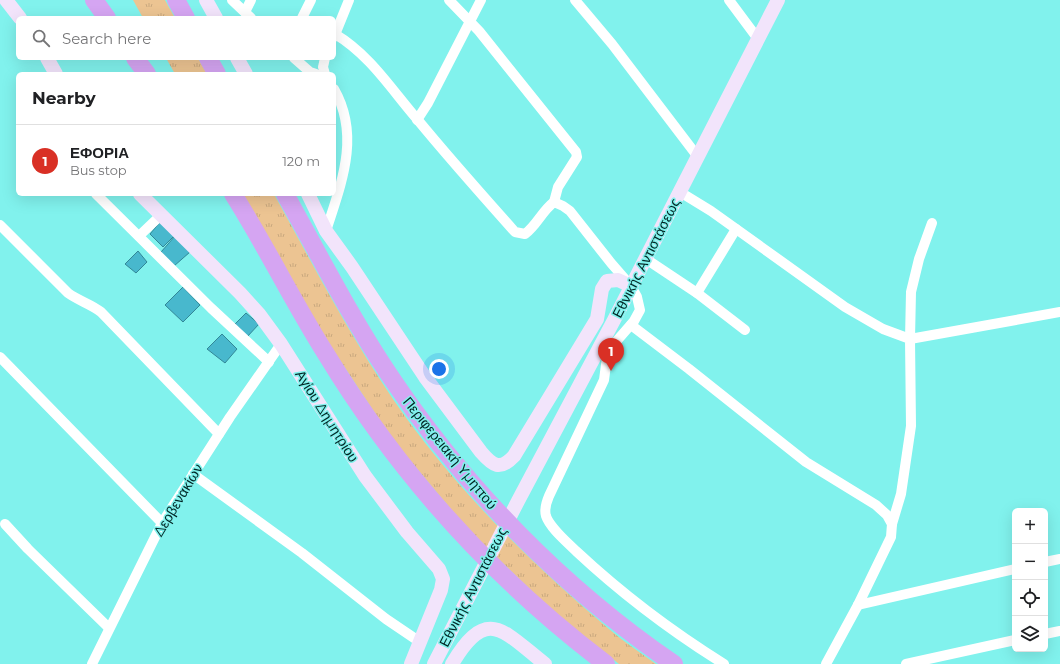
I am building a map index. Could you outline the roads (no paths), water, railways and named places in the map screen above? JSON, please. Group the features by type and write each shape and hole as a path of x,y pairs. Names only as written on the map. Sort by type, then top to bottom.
{"highway":[{"path":"94,0 105,16"},
{"path":"176,0 185,16"},
{"path":"136,60 146,72"},
{"path":"209,60 216,72"},
{"path":"234,196 326,354 370,423 413,479 498,572 581,645 606,664"},
{"name":"Περιφερειακή Υμηττού","path":"286,196 349,310 373,350 413,409 461,471 514,529 571,583 632,633 674,664"}],"street":[{"path":"6,0 18,16"},
{"path":"206,0 215,16"},
{"path":"232,0 248,15 252,0"},
{"path":"303,16 311,0"},
{"path":"336,32 349,0"},
{"path":"336,36 349,42 362,52 417,120 515,232 525,234 530,230 547,207 554,202 558,186 577,157 576,152 470,20 449,0"},
{"path":"417,120 428,103 481,0"},
{"path":"575,0 612,44 698,156"},
{"path":"729,0 758,39"},
{"name":"Εθνικής Αντιστάσεως","path":"434,664 646,259 778,0"},
{"path":"48,60 55,72"},
{"path":"238,60 245,72"},
{"path":"296,60 310,72"},
{"path":"322,72 325,60"},
{"path":"326,231 344,175 348,145 344,113 336,92"},
{"path":"680,192 736,229 845,307 878,326 910,339 1060,312"},
{"path":"98,196 211,308 269,362"},
{"name":"Αγίου Δημητρίου","path":"142,196 260,314 281,344 365,476 396,518 442,573 443,584 441,590 411,664"},
{"path":"309,196 326,231 352,267 425,377 488,461 495,465 501,466 514,456 597,319 602,289 607,281 618,280 631,286"},
{"path":"554,202 570,211 631,286 639,303 640,310 638,317 614,344 607,357 604,380 549,496 545,510 546,516 549,522 567,542 606,577 656,618 724,664"},
{"path":"139,236 160,215"},
{"path":"826,664 858,605 891,537 892,524 902,494 911,426 910,339 912,292 919,259 932,223"},
{"path":"0,225 68,293 76,299 101,312 220,434"},
{"path":"697,293 736,229"},
{"path":"646,259 697,293 745,330"},
{"path":"631,325 806,462 876,505 887,515 892,524"},
{"name":"Δερβενακίων","path":"92,664 162,523 193,474 281,344"},
{"path":"0,357 162,523"},
{"path":"193,474 302,553 386,619 420,642"},
{"path":"5,524 28,549 109,628"},
{"path":"1048,561 1060,559"},
{"path":"858,605 1012,570"},
{"path":"452,664 470,639 480,630 490,628 508,635 545,664"},
{"path":"1048,633 1060,630"},
{"path":"906,664 1012,641"}],"place":[{"name":"ΕΦΟΡΙΑ","path":"611,371"}]}
